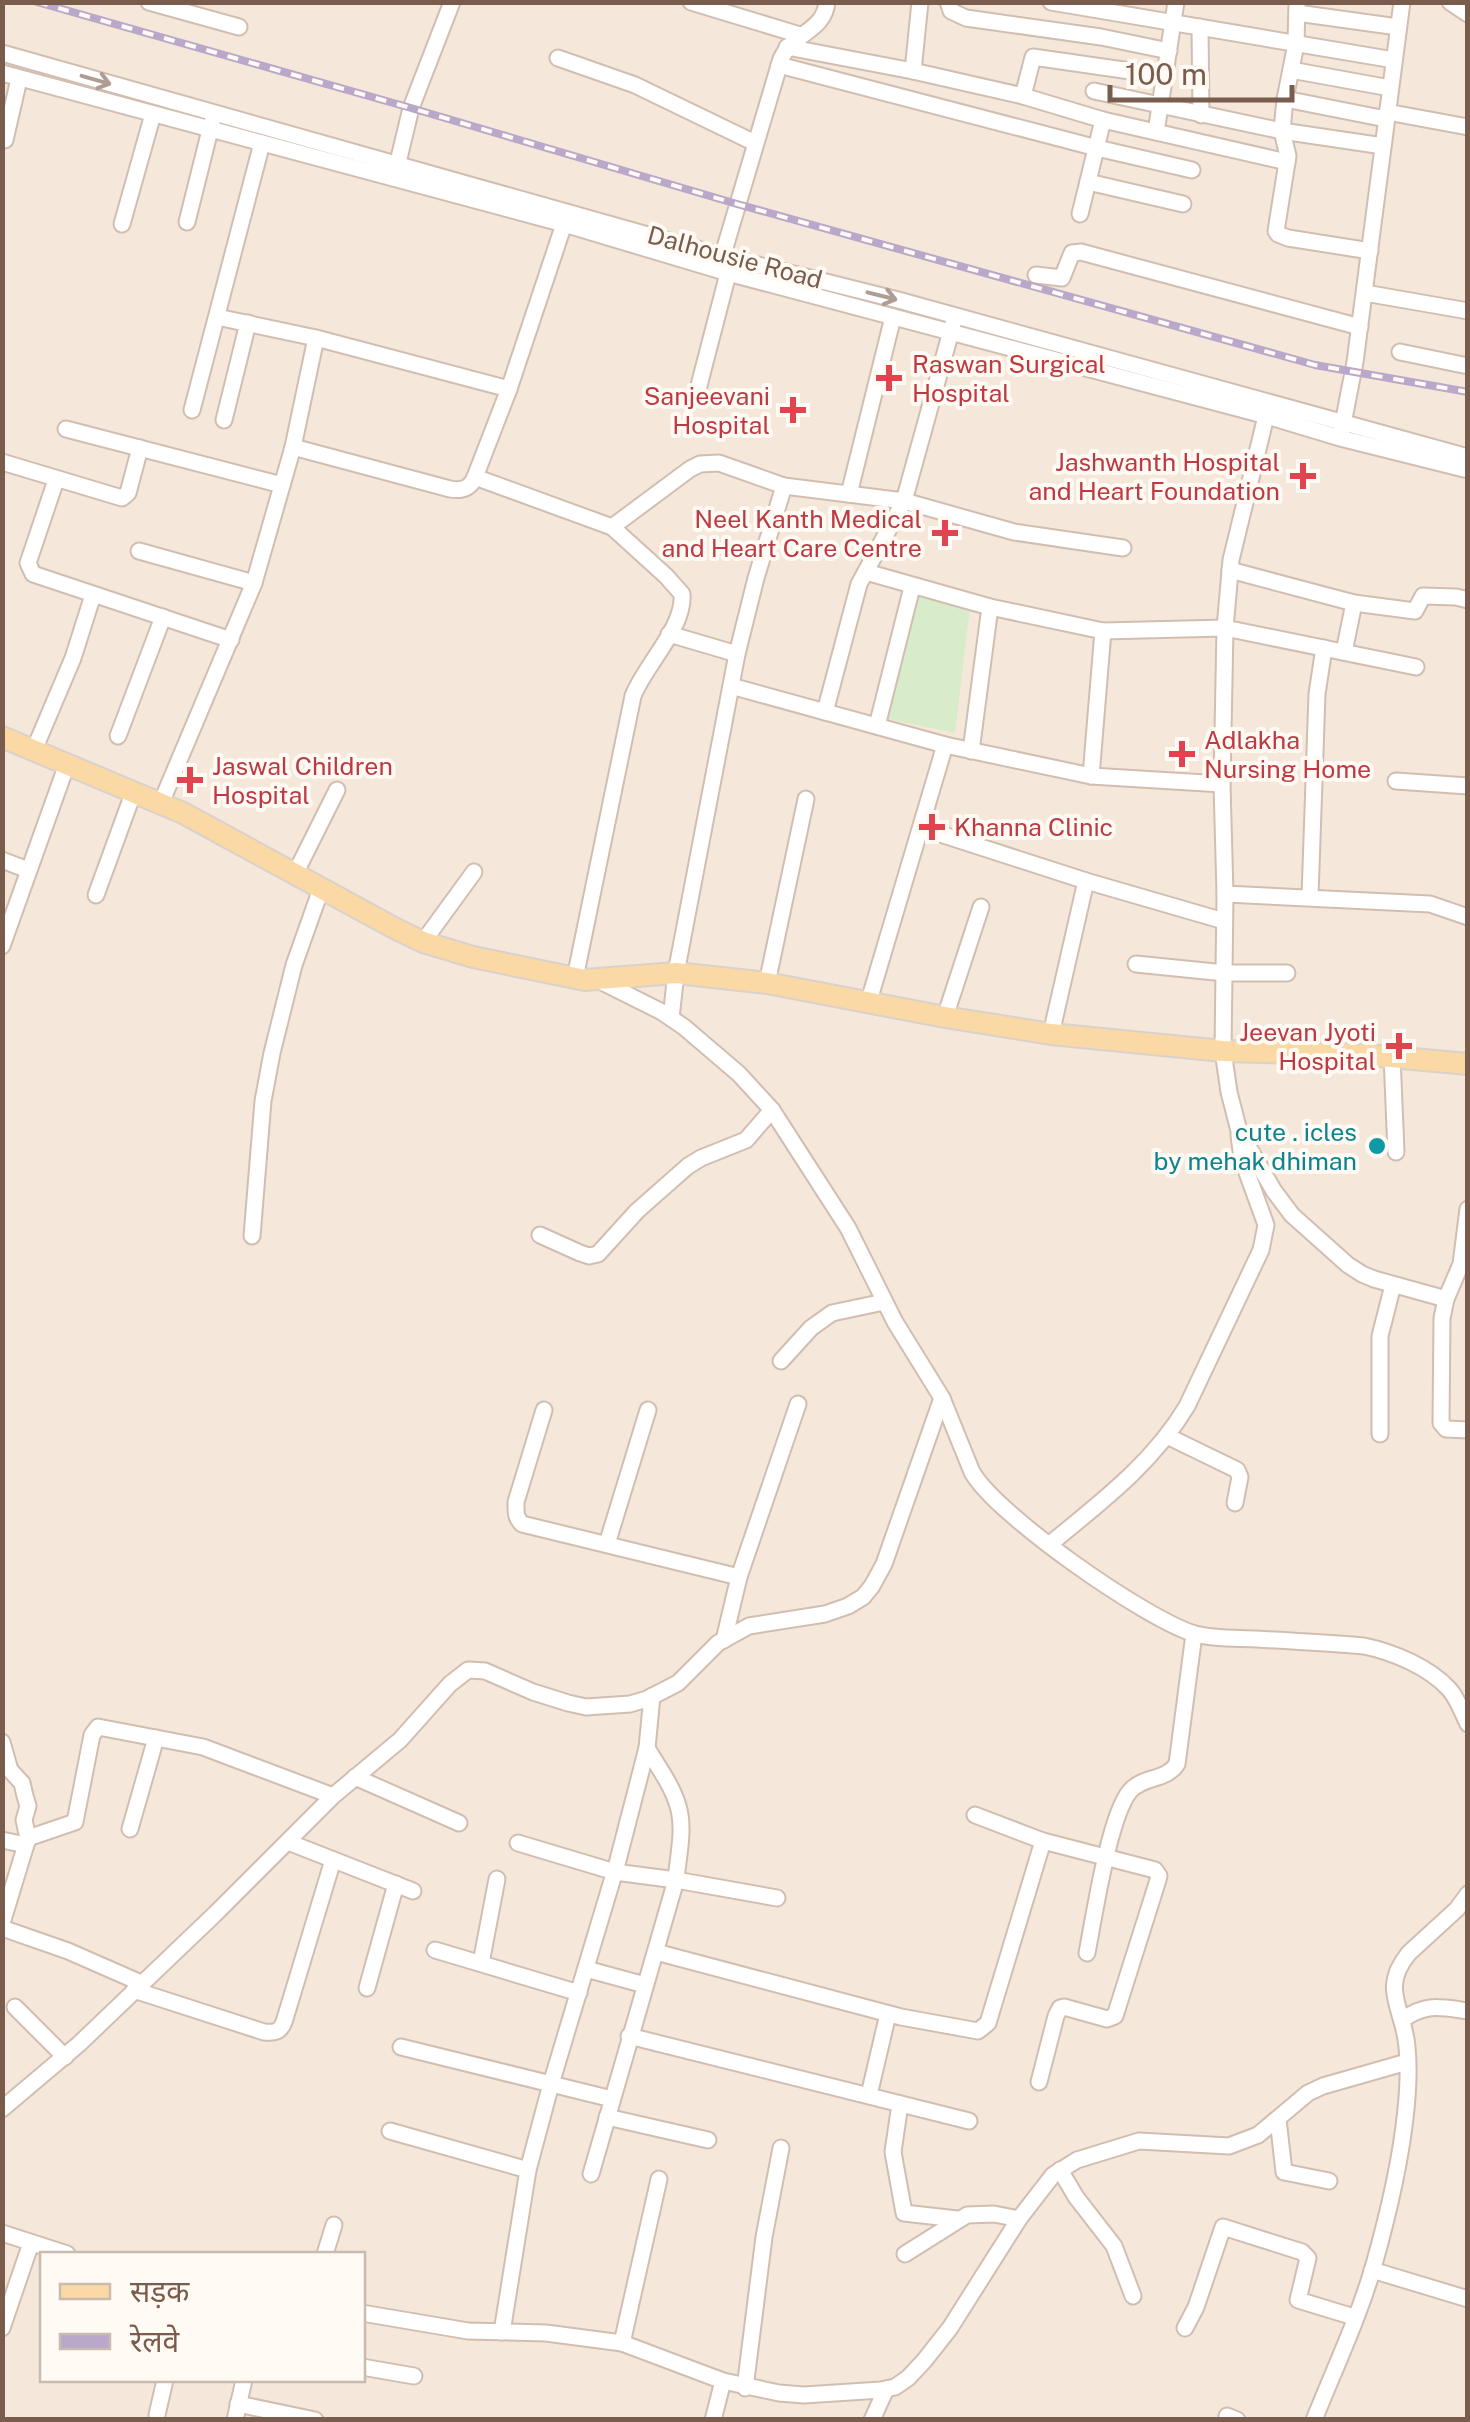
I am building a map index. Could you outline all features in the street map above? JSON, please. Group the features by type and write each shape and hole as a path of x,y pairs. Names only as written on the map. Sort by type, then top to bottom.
{"main road":[{"path":"2,738 198,820 363,913 423,942 472,958 575,978 598,980 676,973 767,984 1052,1034 1224,1051 1392,1056 1468,1064"}],"street":[{"path":"149,2 239,27"},
{"path":"690,2 726,8 800,35"},
{"path":"696,397 725,264 779,64 787,47 823,19 826,2"},
{"path":"913,71 920,2"},
{"path":"948,2 951,11 966,18 1169,51"},
{"path":"1051,2 1394,60"},
{"path":"1156,132 1176,2"},
{"path":"1342,431 1360,327 1402,2"},
{"path":"1450,2 1468,14"},
{"path":"396,172 412,108 450,3"},
{"path":"1370,251 1288,238 1276,231 1287,162 1282,132 1285,98 1296,44 1297,8 1398,27"},
{"path":"1200,27 1201,116"},
{"path":"1080,214 1097,148 1094,91 1100,38"},
{"path":"787,47 1023,96 1096,118 1287,162"},
{"name":"Dalhousie Road","path":"2,53 212,121 564,224 725,264 898,300 953,325"},
{"path":"558,58 635,85 755,144"},
{"path":"1023,96 1033,58 1165,76"},
{"path":"779,64 1192,170"},
{"path":"1292,70 1390,88"},
{"name":"Dalhousie Road","path":"2,73 154,114 212,121 262,143 569,211 894,317 953,325 1268,410 1468,470"},
{"path":"5,140 20,78"},
{"path":"1094,91 1282,132 1383,146"},
{"path":"1285,98 1468,127"},
{"path":"122,224 154,114"},
{"path":"188,222 212,121"},
{"path":"192,410 262,143"},
{"path":"1088,182 1183,204"},
{"path":"293,447 457,490 469,487 509,388 564,224"},
{"path":"1036,274 1062,278 1072,254 1081,252 1360,327"},
{"path":"1364,294 1468,311"},
{"path":"217,316 509,388"},
{"path":"849,494 894,317"},
{"path":"224,420 248,323"},
{"path":"825,712 856,596 904,501 953,325"},
{"path":"161,803 254,583 293,447 316,338"},
{"path":"1400,352 1468,366"},
{"path":"1268,410 1230,560 1225,628 1224,1051 1231,1102 1240,1131 1292,1215 1348,1265 1374,1279 1446,1299"},
{"path":"66,429 282,485"},
{"name":"Dalhousie Road","path":"1342,431 1468,458"},
{"path":"2,462 124,498 140,448"},
{"path":"612,527 690,468 719,464 784,486 904,501 1014,532 1123,548"},
{"path":"475,477 612,527 680,590 683,600 669,634 638,681 633,696 575,978"},
{"path":"56,480 28,567 37,577 231,640"},
{"path":"671,1018 736,654 784,486"},
{"path":"139,551 254,583"},
{"path":"1230,570 1354,604 1415,610 1423,596 1468,600"},
{"path":"866,572 912,587 1103,631 1225,628 1416,667"},
{"path":"877,726 912,587"},
{"path":"34,750 73,658 93,595"},
{"path":"1344,652 1354,604"},
{"path":"971,751 990,606"},
{"path":"118,736 163,618"},
{"path":"1091,776 1103,631"},
{"path":"669,634 736,654"},
{"path":"1310,897 1316,694 1324,648"},
{"path":"731,686 945,746 1091,776 1222,784"},
{"path":"868,1004 945,746"},
{"path":"2,946 67,764"},
{"path":"1396,781 1468,786"},
{"path":"295,874 337,790"},
{"path":"96,895 134,792"},
{"path":"767,984 806,799"},
{"path":"922,828 1224,922"},
{"path":"2,860 28,870"},
{"path":"423,942 474,872"},
{"path":"1052,1034 1086,881"},
{"path":"252,1236 262,1102 294,965 321,889"},
{"path":"1225,894 1430,904 1468,917"},
{"path":"946,1018 981,907"},
{"path":"1136,964 1287,974"},
{"path":"598,980 671,1018 739,1074 772,1110 848,1228 884,1302 942,1398 978,1484 1002,1508 1154,1616 1194,1634 1378,1649 1448,1687 1468,1724"},
{"path":"1392,1056 1396,1152"},
{"path":"540,1235 580,1254 598,1254 637,1211 688,1166 746,1140 772,1110"},
{"path":"1050,1544 1128,1480 1167,1436 1187,1406 1261,1250 1266,1225 1242,1160 1240,1131"},
{"path":"1468,1210 1464,1263 1446,1299 1442,1318 1441,1423 1446,1429 1468,1430"},
{"path":"1380,1434 1380,1336 1393,1285"},
{"path":"781,1361 811,1328 832,1313 884,1302"},
{"path":"2,2109 65,2057 333,1796 400,1740 450,1684 468,1670 485,1671 533,1692 586,1707 630,1704 678,1683 724,1640 749,1626 825,1614 863,1597 884,1564 942,1398"},
{"path":"724,1640 739,1577 798,1404"},
{"path":"544,1410 516,1502 518,1520 528,1526 739,1577"},
{"path":"607,1544 648,1410"},
{"path":"1167,1436 1237,1470 1240,1477 1235,1503"},
{"path":"1087,1953 1106,1858 1123,1803 1132,1790 1170,1774 1177,1764 1194,1634"},
{"path":"502,2332 528,2170 615,1872 647,1748 652,1696"},
{"path":"2,1840 27,1842 75,1822 92,1734 101,1726 203,1748 333,1796"},
{"path":"130,1829 156,1738"},
{"path":"2,1742 6,1769 22,1783 28,1806 24,1820 27,1842 2,1925 68,1951 137,1987 275,2033 284,2022 333,1860"},
{"path":"591,2174 676,1880 681,1837 679,1808 647,1748"},
{"path":"356,1778 458,1823"},
{"path":"975,1814 1043,1841 1158,1873 1115,2016 1107,2019 1060,2008 1039,2082"},
{"path":"656,1952 888,2014 978,2032 988,2023 1043,1841"},
{"path":"288,1842 413,1891"},
{"path":"518,1842 615,1872 778,1898"},
{"path":"481,1963 497,1880"},
{"path":"367,1988 396,1884"},
{"path":"1314,2420 1372,2270 1401,2139 1406,2109 1407,2047 1394,1986 1403,1960 1468,1894"},
{"path":"436,1950 579,1993"},
{"path":"586,1970 646,1985"},
{"path":"15,2007 65,2057"},
{"path":"1402,2020 1418,2008 1468,2011"},
{"path":"868,2095 888,2014"},
{"path":"629,2036 969,2121"},
{"path":"400,2047 612,2099"},
{"path":"365,2314 468,2331 546,2333 622,2343 745,2388 804,2395 886,2390 908,2378 924,2361 950,2328 1020,2219 1060,2170 1088,2156 1138,2141 1229,2146 1258,2136 1308,2092 1407,2062"},
{"path":"900,2104 893,2152 904,2213 956,2220"},
{"path":"607,2117 708,2140"},
{"path":"1278,2118 1284,2172 1329,2181"},
{"path":"390,2131 528,2170"},
{"path":"745,2388 764,2237 781,2148"},
{"path":"1060,2170 1114,2246 1132,2296"},
{"path":"622,2343 660,2179"},
{"path":"905,2254 956,2220 976,2214 1020,2219"},
{"path":"326,2252 334,2225"},
{"path":"1185,2328 1196,2307 1222,2227 1302,2252 1308,2258 1298,2300 1354,2317"},
{"path":"2,2233 61,2252"},
{"path":"2,2328 30,2242"},
{"path":"1372,2270 1468,2299"},
{"path":"365,2368 414,2376"},
{"path":"712,2420 723,2381"},
{"path":"158,2416 164,2382"},
{"path":"244,2382 236,2412 316,2420"},
{"path":"872,2420 886,2390"}],"shaded area":[{"path":"3,3 1467,3 1467,2419 3,2420"}],"green space":[{"path":"914,596 970,608 955,733 887,719"}],"railway":[{"path":"37,2 737,204 1315,365 1468,392"}],"place":[{"name":"Raswan Surgical Hospital","path":"889,378"},
{"name":"Sanjeevani Hospital","path":"793,410"},
{"name":"Jashwanth Hospital and Heart Foundation","path":"1303,476"},
{"name":"Neel Kanth Medical and Heart Care Centre","path":"945,533"},
{"name":"Adlakha Nursing Home","path":"1182,754"},
{"name":"Jaswal Children Hospital","path":"190,780"},
{"name":"Khanna Clinic","path":"932,827"},
{"name":"Jeevan Jyoti Hospital","path":"1399,1046"},
{"name":"cute . icles by mehak dhiman","path":"1377,1146"}]}
